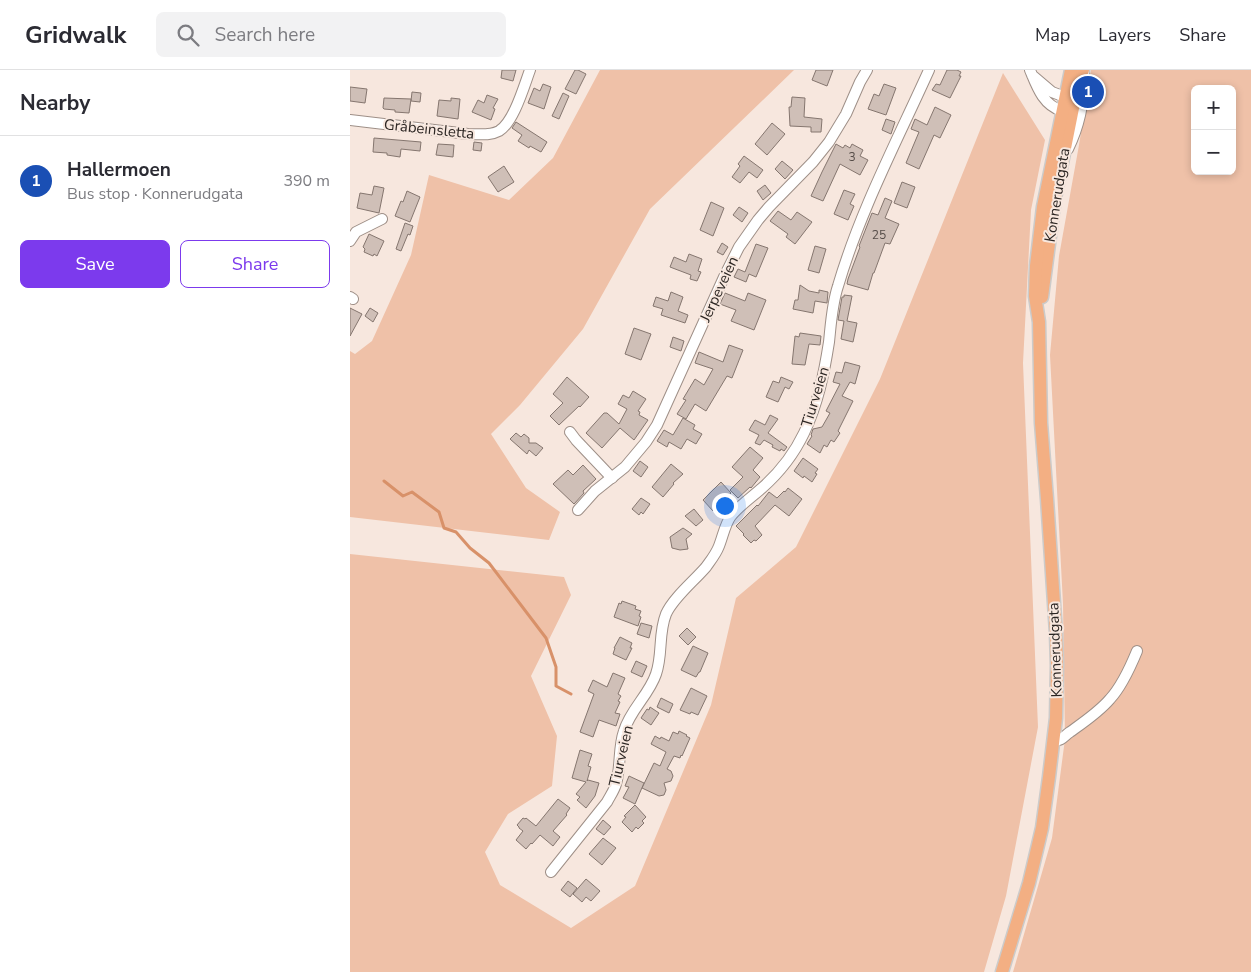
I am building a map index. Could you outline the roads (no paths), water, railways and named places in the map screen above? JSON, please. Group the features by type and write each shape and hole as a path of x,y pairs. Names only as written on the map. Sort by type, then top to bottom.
{"main road":[{"name":"Konnerudgata","path":"1002,972 1029,883 1042,828 1054,741 1057,665 1041,423 1039,322 1052,214 1062,163 1067,110 1065,96 1071,70"},
{"name":"Konnerudgata","path":"1039,322 1034,296 1039,237 1049,176 1067,110 1083,70"}],"street":[{"name":"Gråbeinsletta","path":"350,120 468,134 494,133 504,127 514,113 530,70"},
{"name":"Jerpeveien","path":"578,510 595,491 612,478 634,456 657,425 739,247 763,214 813,162 829,142 846,114 867,70"},
{"name":"Tiurveien","path":"551,872 614,791 624,729 653,684 659,661 661,633 669,609 713,557 731,516 763,488 794,450 804,433 819,392 825,367 834,300 847,256 875,187 929,70"},
{"path":"1062,163 1080,119 1085,93 1083,70"},
{"path":"1031,73 1052,92 1065,96"},
{"path":"1031,73 1039,91 1051,106 1067,110"},
{"path":"350,241 356,232 382,219"},
{"path":"570,432 612,478"},
{"path":"1054,741 1060,741 1110,700 1120,686 1137,651"}],"waterway":[{"path":"384,481 403,496 412,492 439,512 444,528 456,532 470,548 489,563 546,638 556,667 556,686 571,694"}],"place":[{"name":"Hallermoen","path":"1088,92"}]}
